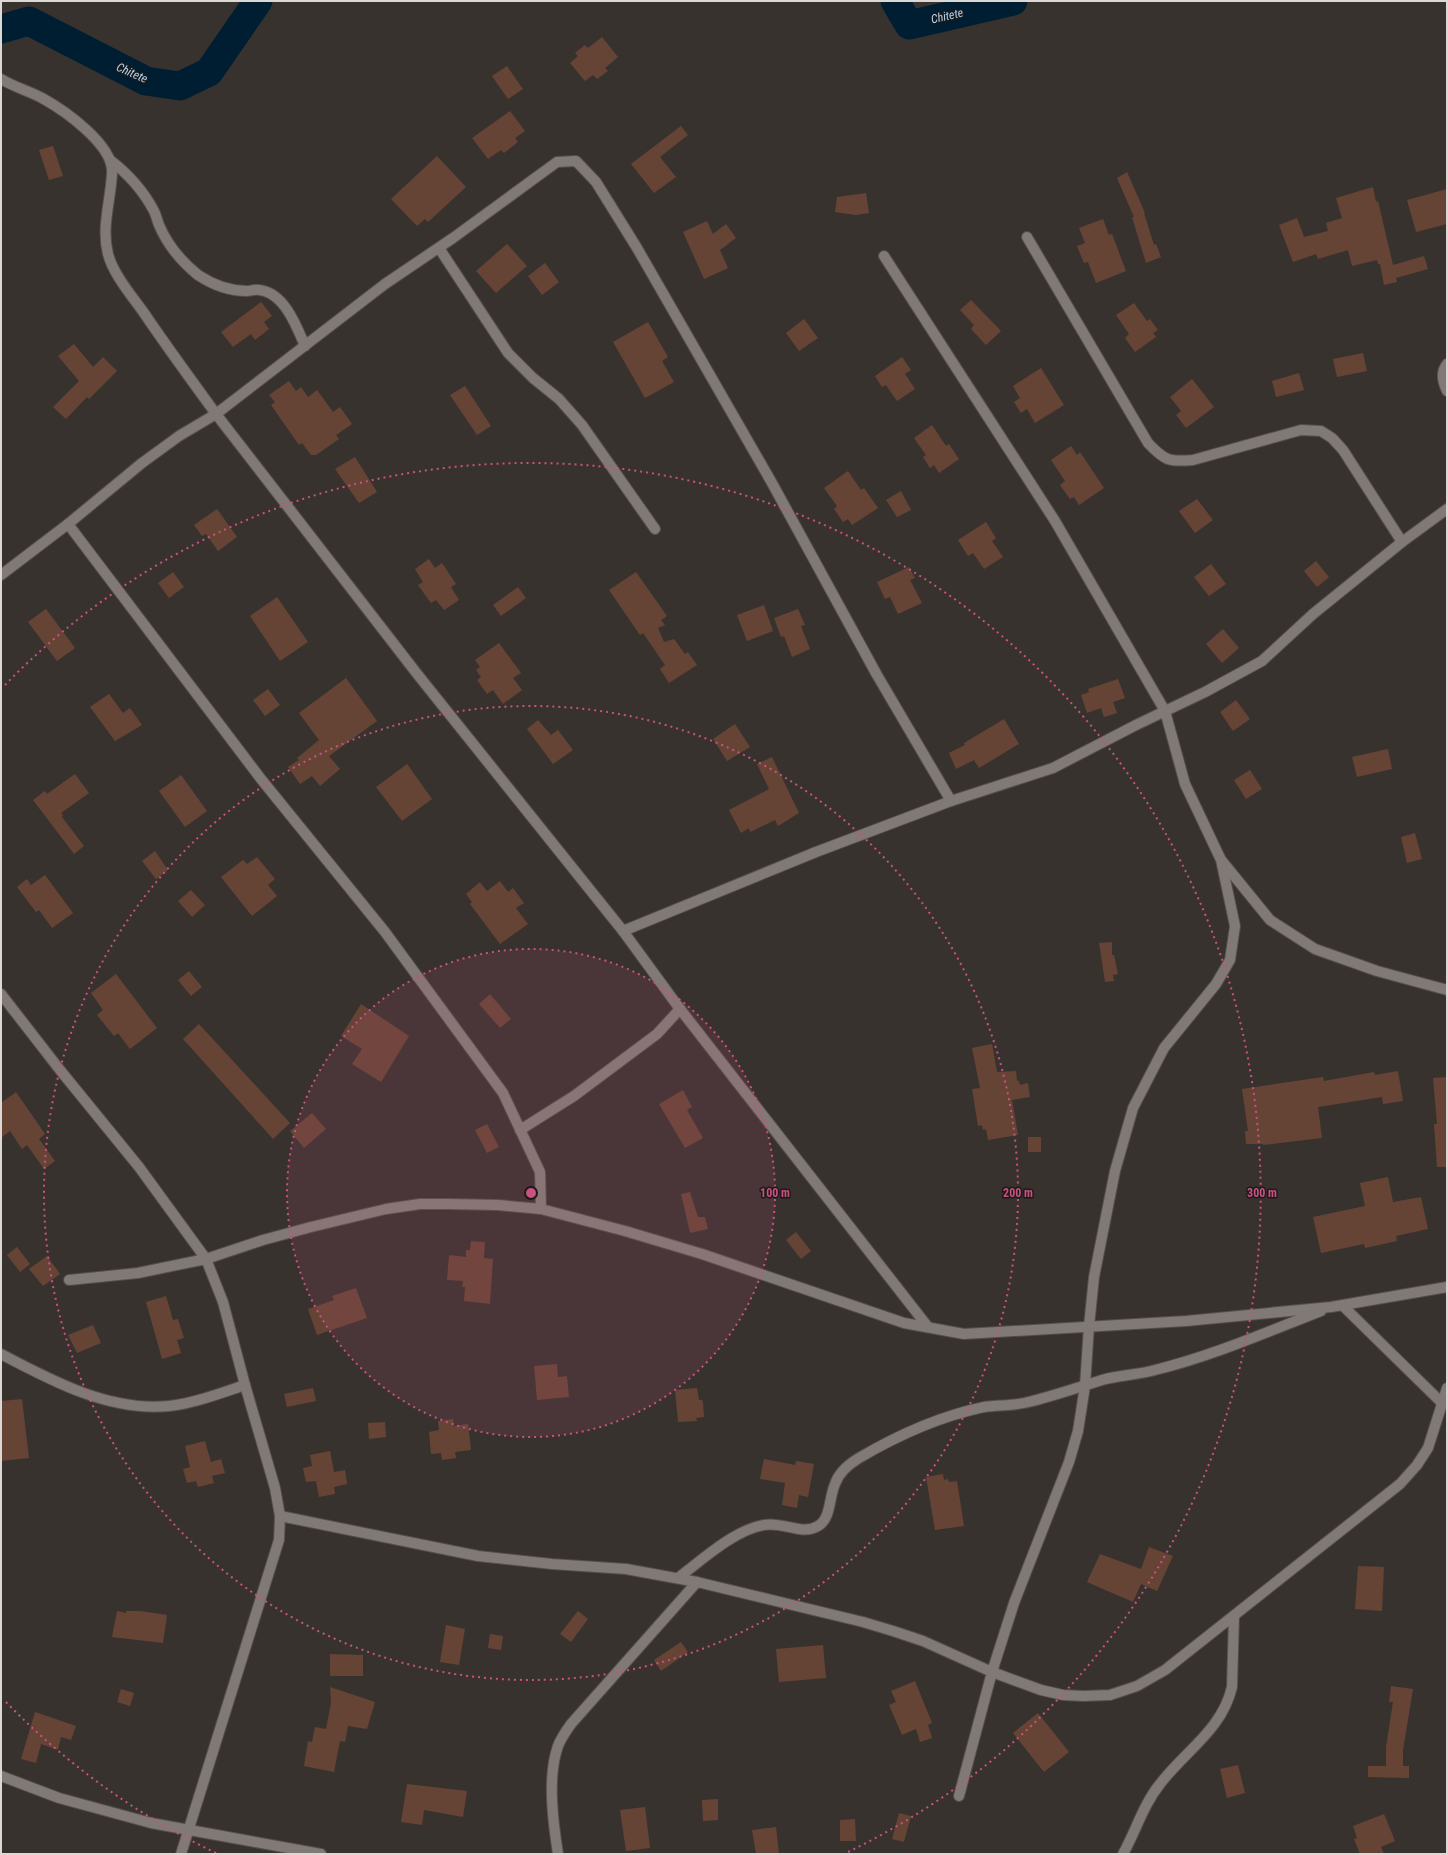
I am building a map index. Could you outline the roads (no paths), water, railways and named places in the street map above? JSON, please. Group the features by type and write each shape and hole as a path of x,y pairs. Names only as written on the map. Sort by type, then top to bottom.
{"street":[{"path":"1,79 43,99 88,132 105,150 113,170 106,224 108,254 121,281 216,414 418,675 623,931 680,1009 928,1327"},
{"path":"110,160 122,170 144,196 154,211 164,236 189,266 209,282 228,289 259,290 267,292 281,302 292,317 305,346"},
{"path":"1,574 68,524 142,463 179,436 216,414 384,284 439,248 557,162 576,161 596,182 637,248 772,483 877,675 951,801"},
{"path":"1027,237 1148,443 1162,457 1176,461 1193,460 1301,430 1321,431 1332,438 1343,450 1402,542"},
{"path":"439,248 508,353 533,378 559,399 582,425 655,529"},
{"path":"884,256 1054,521 1165,711 1185,784 1221,860 1235,926 1230,960 1216,984 1164,1048 1133,1108 1115,1171 1094,1277 1085,1386 1078,1431 1069,1462 1014,1603 992,1672 959,1796"},
{"path":"1447,364 1444,368 1442,378 1447,391"},
{"path":"623,931 816,852 951,801 1053,768 1205,692 1262,661 1313,614 1402,542 1447,509"},
{"path":"68,524 260,779 386,932 503,1093 540,1172 541,1209"},
{"path":"1221,860 1270,920 1315,949 1377,971 1447,990"},
{"path":"1,994 60,1070 139,1167 206,1259 223,1302 275,1488 280,1516 279,1540 181,1854"},
{"path":"520,1130 574,1096 656,1034 680,1009"},
{"path":"69,1280 138,1273 206,1259 264,1240 311,1227 386,1209 420,1204 498,1205 541,1209 625,1231 702,1254 904,1323 964,1334 1186,1321 1331,1308 1447,1287"},
{"path":"1343,1306 1442,1403"},
{"path":"678,1578 733,1538 754,1528 773,1524 806,1530 816,1528 823,1523 827,1517 830,1498 835,1482 844,1469 858,1458 919,1427 984,1408 1023,1404 1103,1380 1155,1370 1186,1361 1257,1336 1331,1308"},
{"path":"1,1354 77,1390 110,1402 139,1407 169,1406 245,1385"},
{"path":"280,1516 478,1556 552,1564 626,1569 697,1582 862,1622 893,1631 929,1644 992,1672 1041,1690 1063,1695 1110,1695 1125,1691 1152,1678 1234,1616 1400,1484 1417,1465 1428,1448 1447,1388"},
{"path":"558,1854 552,1789 555,1757 561,1739 571,1724 697,1582"},
{"path":"1123,1854 1148,1801 1160,1784 1194,1749 1217,1721 1230,1698 1232,1687 1234,1616"},
{"path":"1,1776 59,1798 107,1812 189,1830 321,1854"}],"waterway":[{"name":"Chitete","path":"1,29 29,21 146,81 180,86 209,72 258,1"},
{"name":"Chitete","path":"895,1 909,25 1013,1"}]}
